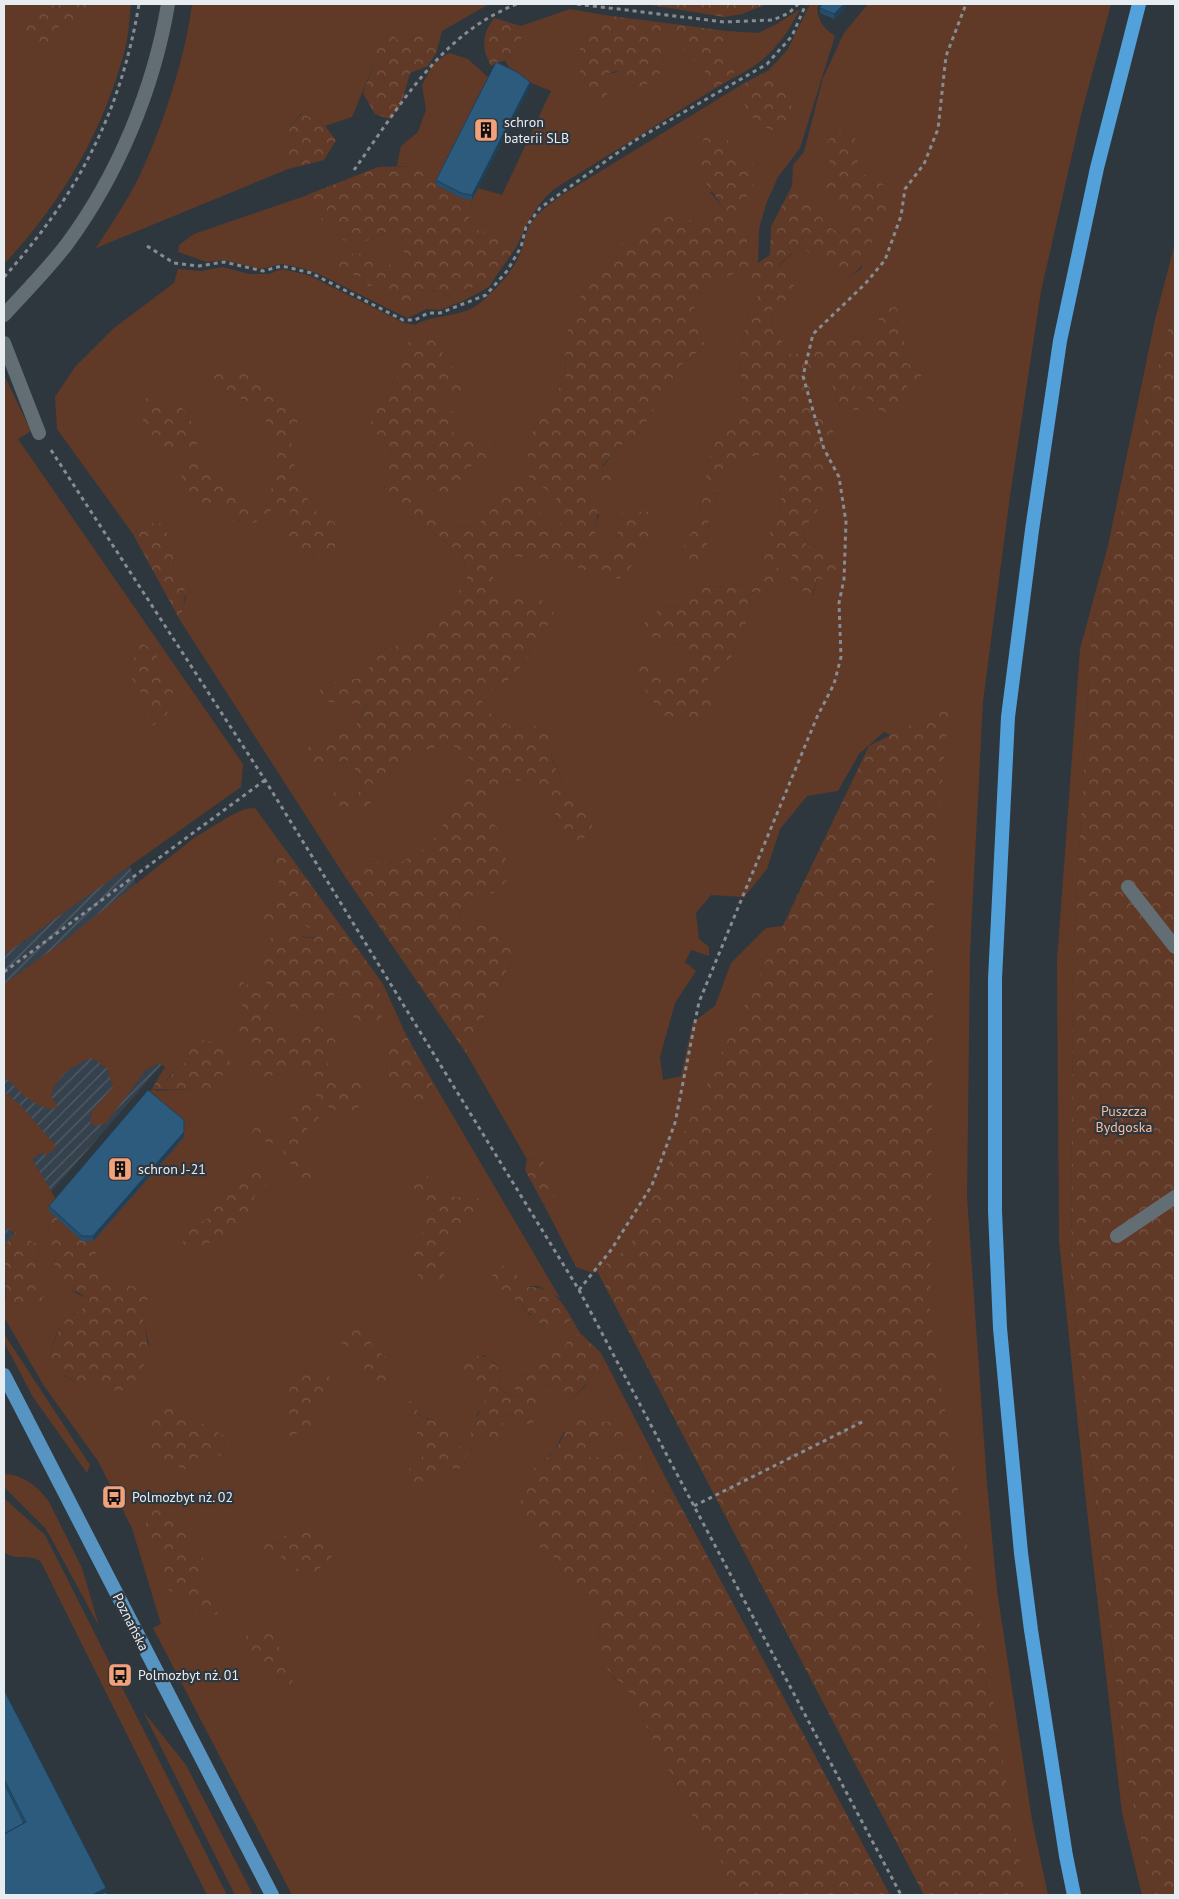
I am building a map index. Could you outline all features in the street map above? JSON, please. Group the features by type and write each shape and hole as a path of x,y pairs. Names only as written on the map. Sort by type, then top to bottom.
{"highway":[{"path":"1074,1895 1064,1846 1031,1630 1021,1553 1000,1328 995,1211 995,980 1008,717 1033,521 1060,341 1096,168 1139,4"}],"main road":[{"name":"Poznańska","path":"4,1375 272,1895"}],"street":[{"path":"4,315 66,244 110,172 128,136 143,98 156,55 168,4"},
{"path":"4,343 40,433"},
{"path":"1128,887 1175,947"},
{"path":"1117,1236 1175,1197"}],"path":[{"path":"4,277 37,240 84,167 105,124 122,79 139,4"},
{"path":"354,170 416,84 454,41 496,12 517,4"},
{"path":"577,4 724,22 773,20 789,13 798,4"},
{"path":"147,246 174,263 199,266 224,262 264,271 282,266 311,273 403,320 415,320 428,312 440,313 450,310 486,295 507,271 521,247 526,227 540,208 634,141 767,64 792,36 806,4"},
{"path":"579,1290 610,1250 652,1185 675,1123 699,1002 817,717 834,684 841,657 839,603 844,579 846,522 839,477 824,449 803,376 813,334 865,284 885,260 901,216 906,189 924,164 938,129 946,56 966,4"},
{"path":"40,433 265,780 579,1290 901,1895"},
{"path":"4,972 265,780"},
{"path":"694,1506 864,1421"}],"shaded area":[{"path":"124,847 185,1038 4,1246 4,897"}],"green space":[{"path":"4,4 131,4 125,49 116,79 93,137 62,191 25,241 4,264"},
{"path":"51,4 93,4 91,12 78,21 60,21 55,41 42,48 29,44 23,28"},
{"path":"192,4 489,4 442,31 414,35 403,46 376,60 352,117 325,126 301,113 288,130 288,169 96,248 133,188 147,160 164,117 184,47"},
{"path":"645,4 767,4 742,14 724,17"},
{"path":"810,4 818,4 817,9 821,22 835,36 800,148 778,177 766,204 759,229 758,263 746,254 748,233 734,220 754,184 710,192 725,210 703,225 674,214 565,341 566,377 528,439 528,476 557,497 560,526 541,532 502,487 497,504 475,528 454,526 402,487 406,477 458,490 463,470 435,397 441,391 404,343 396,385 379,396 391,447 383,496 463,555 467,580 428,632 381,652 361,678 322,684 316,701 367,704 353,730 310,743 320,773 349,760 364,783 356,797 363,814 401,758 449,743 473,761 459,800 429,846 399,863 364,861 344,875 180,620 186,597 173,574 174,557 147,523 133,534 57,429 55,397 75,367 114,328 174,283 178,269 201,271 223,267 249,274 269,274 282,269 308,275 404,323 415,325 430,319 456,314 473,308 502,282 512,269 521,253 527,230 535,217 562,195 741,85 742,101 791,96 769,70 788,49"},
{"path":"868,4 1111,4 1082,111 1041,291 1010,496 983,701 970,952 967,1197 987,1484 997,1591 1032,1820 1048,1895 1017,1895 925,1459 908,743 884,732 859,754 838,791 807,796 780,829 767,869 744,897 711,895 696,913 699,939 709,947 709,956 691,950 685,962 696,971 675,1003 660,1057 663,1080 681,1076 693,1022 715,1006 731,963 766,928 792,925 621,1264 593,1273 576,1267 544,1205 555,1196 543,1161 527,1159 466,1053 515,954 459,921 462,906 481,886 499,830 481,810 503,784 528,779 549,795 561,833 583,799 566,789 551,757 554,736 535,726 517,730 491,714 479,697 505,683 527,661 532,641 549,624 531,594 499,601 492,572 507,556 559,560 591,573 609,571 623,511 615,543 607,558 598,548 594,533 599,515 583,496 617,448 640,432 681,365 705,346 692,311 704,288 741,269 760,293 749,309 740,358 742,410 719,432 706,466 706,489 699,506 703,519 685,541 707,548 709,519 717,505 713,475 736,460 767,453 780,478 781,516 761,546 764,563 751,585 705,587 685,606 662,607 656,643 687,645 687,664 668,677 642,660 663,715 731,658 750,613 749,590 775,562 791,555 798,561 813,596 817,578 831,548 807,546 802,530 818,510 825,463 835,444 832,420 811,407 809,369 828,375 840,406 859,411 853,379 904,381 922,374 902,359 906,330 880,309 877,332 864,339 837,335 811,354 791,354 773,329 772,304 800,293 778,266 799,247 818,257 842,282 862,268 855,136 831,164 853,220 844,235 827,226 808,195 792,186 793,165 804,152 823,78 844,33"},
{"path":"570,9 604,15 587,24 604,74 665,66 655,34 670,34 692,59 705,63 705,79 714,89 554,189 532,215 517,246 494,233 476,231 469,221 472,200 478,188 502,195 551,91 517,77 509,68 521,43 521,26"},
{"path":"800,9 787,32 772,51 754,66 731,79 737,68 725,50 727,31 758,33 777,24"},
{"path":"604,15 727,31 725,50 737,68 731,79 714,89 705,79 705,63 692,59 670,34 656,34 665,67 654,81 633,90 617,71 605,74 607,97 596,99 583,80 580,72 579,55 587,24"},
{"path":"494,18 521,26 521,43 509,68 505,60 491,66 486,53 485,36"},
{"path":"389,31 403,46 414,35 442,31 436,53 428,66 410,73 401,105 390,119 375,114 363,93 376,60 376,38"},
{"path":"449,53 468,59 490,79 443,172 418,166 397,166 401,146 418,132 426,110 422,85 433,64"},
{"path":"769,70 791,96 791,126 778,132 758,125 742,101 741,85"},
{"path":"302,113 325,126 336,140 324,160 288,169 288,130"},
{"path":"839,130 855,136 859,172 884,185 887,222 872,232 871,248 865,262 842,282 818,257 799,247 778,265 800,293 797,305 772,304 773,329 791,354 811,354 837,335 864,339 877,332 880,309 896,307 906,330 902,359 922,374 920,379 905,381 911,400 894,416 873,407 854,380 859,411 840,406 828,375 809,369 811,407 832,420 835,444 825,463 827,470 818,510 802,531 807,546 832,548 841,560 829,581 817,578 812,597 793,584 788,567 798,561 791,555 775,562 783,578 766,595 749,591 750,613 731,658 707,680 715,707 693,723 663,715 634,674 642,660 668,677 687,664 687,645 656,643 644,623 662,607 685,606 705,587 751,585 764,563 761,546 781,516 780,478 767,453 736,460 713,475 717,505 709,519 707,548 696,566 684,561 685,541 703,519 699,506 706,489 706,466 719,432 742,409 740,358 749,309 760,293 741,270 705,288 692,311 705,346 681,365 640,432 617,448 602,466 612,480 607,489 589,485 584,495 598,502 595,538 601,551 607,558 615,543 623,511 649,512 654,534 627,572 618,580 609,571 591,573 559,560 507,556 492,572 499,600 531,594 555,608 549,624 532,641 527,661 505,683 479,697 491,714 517,730 535,726 554,736 551,758 566,789 583,799 593,828 580,843 561,833 549,795 528,779 503,784 482,810 499,830 510,878 492,894 481,887 462,906 459,921 498,929 515,954 466,1053 344,875 364,861 399,863 429,846 459,800 473,761 449,743 401,758 363,814 330,803 336,787 356,797 364,783 349,760 320,773 304,763 310,742 353,730 367,705 316,701 322,684 361,678 381,652 428,632 467,580 463,555 383,496 391,447 370,427 379,396 396,385 404,343 432,339 472,393 457,402 441,391 435,397 457,415 453,437 487,436 493,456 463,470 458,490 440,499 407,478 402,487 454,526 475,528 497,504 502,487 514,482 539,499 541,532 560,526 556,497 528,476 528,439 566,377 565,341 575,304 628,236 674,214 703,225 725,210 694,166 705,136 726,133 732,157 754,165 754,184 734,220 748,233 746,254 758,263 770,255 771,227 792,186 808,195 827,226 844,235 853,220 818,186 831,164 822,147"},
{"path":"418,166 443,172 472,200 469,221 476,230 494,233 517,246 496,276 451,298 439,291 419,289 419,307 399,303 388,286 368,286 359,276 334,271 339,255 363,253 396,267 406,258 395,228 364,242 342,240 340,224 321,220 327,201 305,205 302,197 378,167"},
{"path":"302,197 327,201 340,224 364,242 395,228 406,258 396,267 363,253 334,270 359,276 368,286 388,286 419,307 419,289 439,291 451,298 496,276 489,287 463,301 440,310 427,309 407,318 319,274 302,268 281,264 261,269 224,260 207,262 178,252 179,245 194,234"},
{"path":"1175,243 1175,301 1092,627 1073,957 1071,1282 1126,1772 1153,1895 1142,1895 1122,1813 1085,1493 1059,1240 1057,961 1080,649 1108,546 1155,320"},
{"name":"Puszcza Bydgoska","path":"1175,301 1175,1895 1153,1895 1126,1772 1071,1282 1073,957 1092,627"},
{"path":"228,368 259,375 279,401 299,414 291,443 297,482 315,511 335,523 335,555 307,554 287,540 291,508 274,508 254,523 232,521 223,507 194,508 178,489 187,455 157,443 138,412 148,395 181,407 198,431 195,463 221,474 241,507 267,502 279,466 265,418 264,406 236,397 209,375"},
{"path":"4,375 31,431 18,439 243,764 241,787 4,955"},
{"path":"147,523 164,524 174,557 173,574 182,584 185,595 180,620 133,534"},
{"path":"139,641 154,651 174,689 167,714 153,726 144,707 146,700 129,674"},
{"path":"949,706 934,873 930,1320 1020,1864 1028,1895 924,1895 597,1271 629,1247 869,746"},
{"path":"255,808 282,845 274,862 280,878 281,890 277,906 268,926 299,923 314,930 316,938 285,934 334,994 351,995 349,1004 353,1017 360,1021 380,995 383,984 407,1037 390,1047 387,1059 389,1083 397,1094 423,1104 433,1082 560,1298 538,1286 520,1286 508,1266 500,1265 492,1275 494,1283 512,1295 530,1315 561,1327 572,1319 580,1333 569,1338 566,1346 525,1397 517,1397 504,1391 499,1385 502,1374 495,1363 483,1355 481,1386 486,1397 484,1407 477,1414 471,1439 463,1442 453,1456 448,1456 444,1452 450,1436 433,1420 422,1417 417,1411 420,1401 406,1412 419,1424 415,1440 421,1449 422,1458 406,1472 438,1476 449,1467 457,1470 464,1466 465,1456 472,1453 482,1434 495,1440 494,1418 515,1414 541,1398 539,1390 545,1384 553,1386 560,1396 571,1400 604,1368 601,1353 674,1494 657,1493 647,1483 645,1461 639,1452 628,1448 612,1457 591,1458 586,1452 587,1444 602,1434 611,1438 616,1421 602,1422 564,1432 554,1451 536,1466 520,1507 529,1519 539,1547 556,1559 566,1581 575,1593 590,1603 599,1616 598,1644 613,1678 625,1685 706,1842 717,1850 728,1881 740,1895 292,1895 153,1628 161,1624 132,1528 98,1461 44,1386 4,1317 4,1308 16,1303 25,1307 38,1285 35,1274 40,1249 47,1245 55,1249 57,1256 52,1272 77,1294 88,1298 90,1303 67,1319 58,1330 49,1358 56,1370 74,1381 88,1381 109,1391 149,1344 141,1311 97,1284 74,1234 64,1236 56,1233 56,1223 62,1213 49,1218 48,1235 34,1243 4,1227 4,1091 21,1106 57,1147 46,1156 43,1152 32,1159 57,1201 152,1089 158,1091 201,1088 211,1090 187,1062 179,1066 166,1080 160,1075 165,1067 158,1063 145,1071 106,1123 96,1126 90,1122 92,1111 113,1087 107,1068 91,1058 71,1068 56,1083 51,1097 57,1104 57,1108 49,1108 34,1103 4,1076 4,984 64,941 194,838 230,816 245,809"},
{"path":"282,845 383,984 380,995 387,1010 378,1021 359,1021 353,1017 349,1004 351,995 334,994 328,1010 305,1010 283,1003 268,987 262,964 262,953 266,943 274,937 286,934 316,938 314,930 299,923 268,926 263,920 261,911 265,900 279,897 280,889 275,860"},
{"path":"239,980 268,997 270,1024 291,1033 318,1026 336,1041 326,1061 340,1080 364,1084 363,1101 352,1116 325,1106 317,1121 307,1126 307,1139 292,1157 316,1178 306,1189 279,1145 249,1137 256,1126 288,1136 291,1120 300,1103 316,1101 316,1093 307,1073 291,1070 265,1077 253,1074 245,1069 255,1047 239,1032 245,1010 231,988"},
{"path":"407,1037 433,1082 423,1104 400,1097 389,1084 387,1059 390,1047"},
{"path":"201,1040 214,1042 225,1049 231,1065 211,1090 152,1089 160,1075 167,1080 179,1066 187,1062 188,1052"},
{"path":"527,1159 543,1161 552,1179 555,1196 544,1205 525,1170"},
{"path":"257,1165 273,1179 254,1197 251,1218 245,1227 216,1238 199,1250 182,1244 190,1227 213,1216 210,1201 238,1192 237,1170"},
{"path":"422,1169 443,1196 482,1199 473,1217 441,1243 447,1262 441,1287 421,1283 408,1247 426,1229 425,1205 407,1181"},
{"path":"57,1210 62,1212 56,1223 57,1233 64,1236 74,1234 93,1246 101,1268 110,1282 136,1287 148,1298 141,1311 146,1334 146,1360 130,1390 109,1391 88,1381 75,1381 56,1370 49,1358 61,1326 89,1303 88,1298 60,1283 52,1272 57,1256 55,1249 47,1245 40,1249 35,1274 43,1297 38,1306 25,1307 16,1303 4,1308 6,1296 4,1246 16,1232 34,1243 48,1235 49,1218"},
{"path":"500,1265 508,1266 520,1279 520,1286 539,1288 552,1294 562,1303 572,1319 561,1327 547,1329 494,1284 492,1275"},
{"path":"362,1329 374,1348 391,1362 384,1387 364,1387 361,1370 367,1353 341,1345 346,1331"},
{"path":"580,1333 601,1353 604,1368 597,1381 585,1385 571,1400 560,1396 553,1386 545,1384 539,1390 541,1409 531,1425 521,1423 514,1414 495,1418 503,1423 501,1436 495,1440 482,1434 472,1453 465,1456 464,1466 457,1470 449,1467 438,1476 413,1486 406,1482 406,1472 422,1457 421,1449 415,1440 419,1424 406,1412 406,1404 413,1399 420,1401 417,1411 422,1417 448,1426 450,1436 445,1452 448,1456 453,1456 463,1442 471,1439 473,1424 483,1407 484,1401 481,1386 464,1380 460,1369 464,1356 477,1356 491,1360 502,1374 499,1385 510,1395 524,1397 517,1393 513,1382 519,1371 550,1348 565,1346 569,1338"},
{"path":"4,1334 90,1465 87,1473 33,1397 4,1342"},
{"path":"318,1367 334,1381 310,1409 321,1425 290,1436 283,1418 287,1388"},
{"path":"172,1406 231,1440 221,1456 206,1451 185,1469 151,1456 147,1415"},
{"path":"589,1414 602,1422 616,1421 625,1429 622,1437 611,1438 602,1434 587,1444 586,1451 591,1458 612,1457 628,1448 639,1452 645,1461 647,1483 657,1493 674,1494 890,1895 740,1895 728,1881 717,1850 706,1842 625,1685 614,1678 602,1661 598,1644 599,1616 590,1603 575,1593 566,1581 556,1559 539,1547 529,1520 520,1507 529,1476 537,1465 553,1452 575,1420"},
{"path":"4,1474 17,1476 30,1482 49,1502 82,1568 99,1626 46,1529 4,1487"},
{"path":"4,1498 45,1535 227,1895 207,1895 41,1562 32,1558 9,1555 4,1552"},
{"path":"148,1506 172,1513 188,1535 183,1555 203,1555 202,1588 218,1613 203,1622 189,1603 163,1586 161,1558 144,1542"},
{"path":"313,1528 328,1540 332,1557 311,1576 291,1584 299,1562 291,1559 282,1573 275,1565 284,1552 278,1548 265,1556 251,1549 255,1538 280,1537"},
{"path":"249,1628 275,1629 280,1651 295,1666 291,1689 277,1688 260,1658 244,1643"},
{"path":"143,1711 186,1765 253,1895 235,1895"}],"building":[{"path":"822,4 844,4 834,14 820,8"},
{"name":"schron baterii SLB","path":"496,62 517,72 530,82 472,195 461,193 436,180"},
{"name":"schron J-21","path":"148,1090 184,1120 184,1132 93,1236 82,1236 49,1206"},
{"path":"4,1690 106,1888 92,1895 4,1895 4,1834 26,1822 4,1779"},
{"path":"4,1783 24,1823 4,1834"}],"place":[{"name":"schron baterii SLB","path":"486,130"},
{"name":"schron J-21","path":"120,1169"},
{"name":"Polmozbyt nż. 02","path":"114,1497"},
{"name":"Polmozbyt nż. 01","path":"120,1675"}]}
